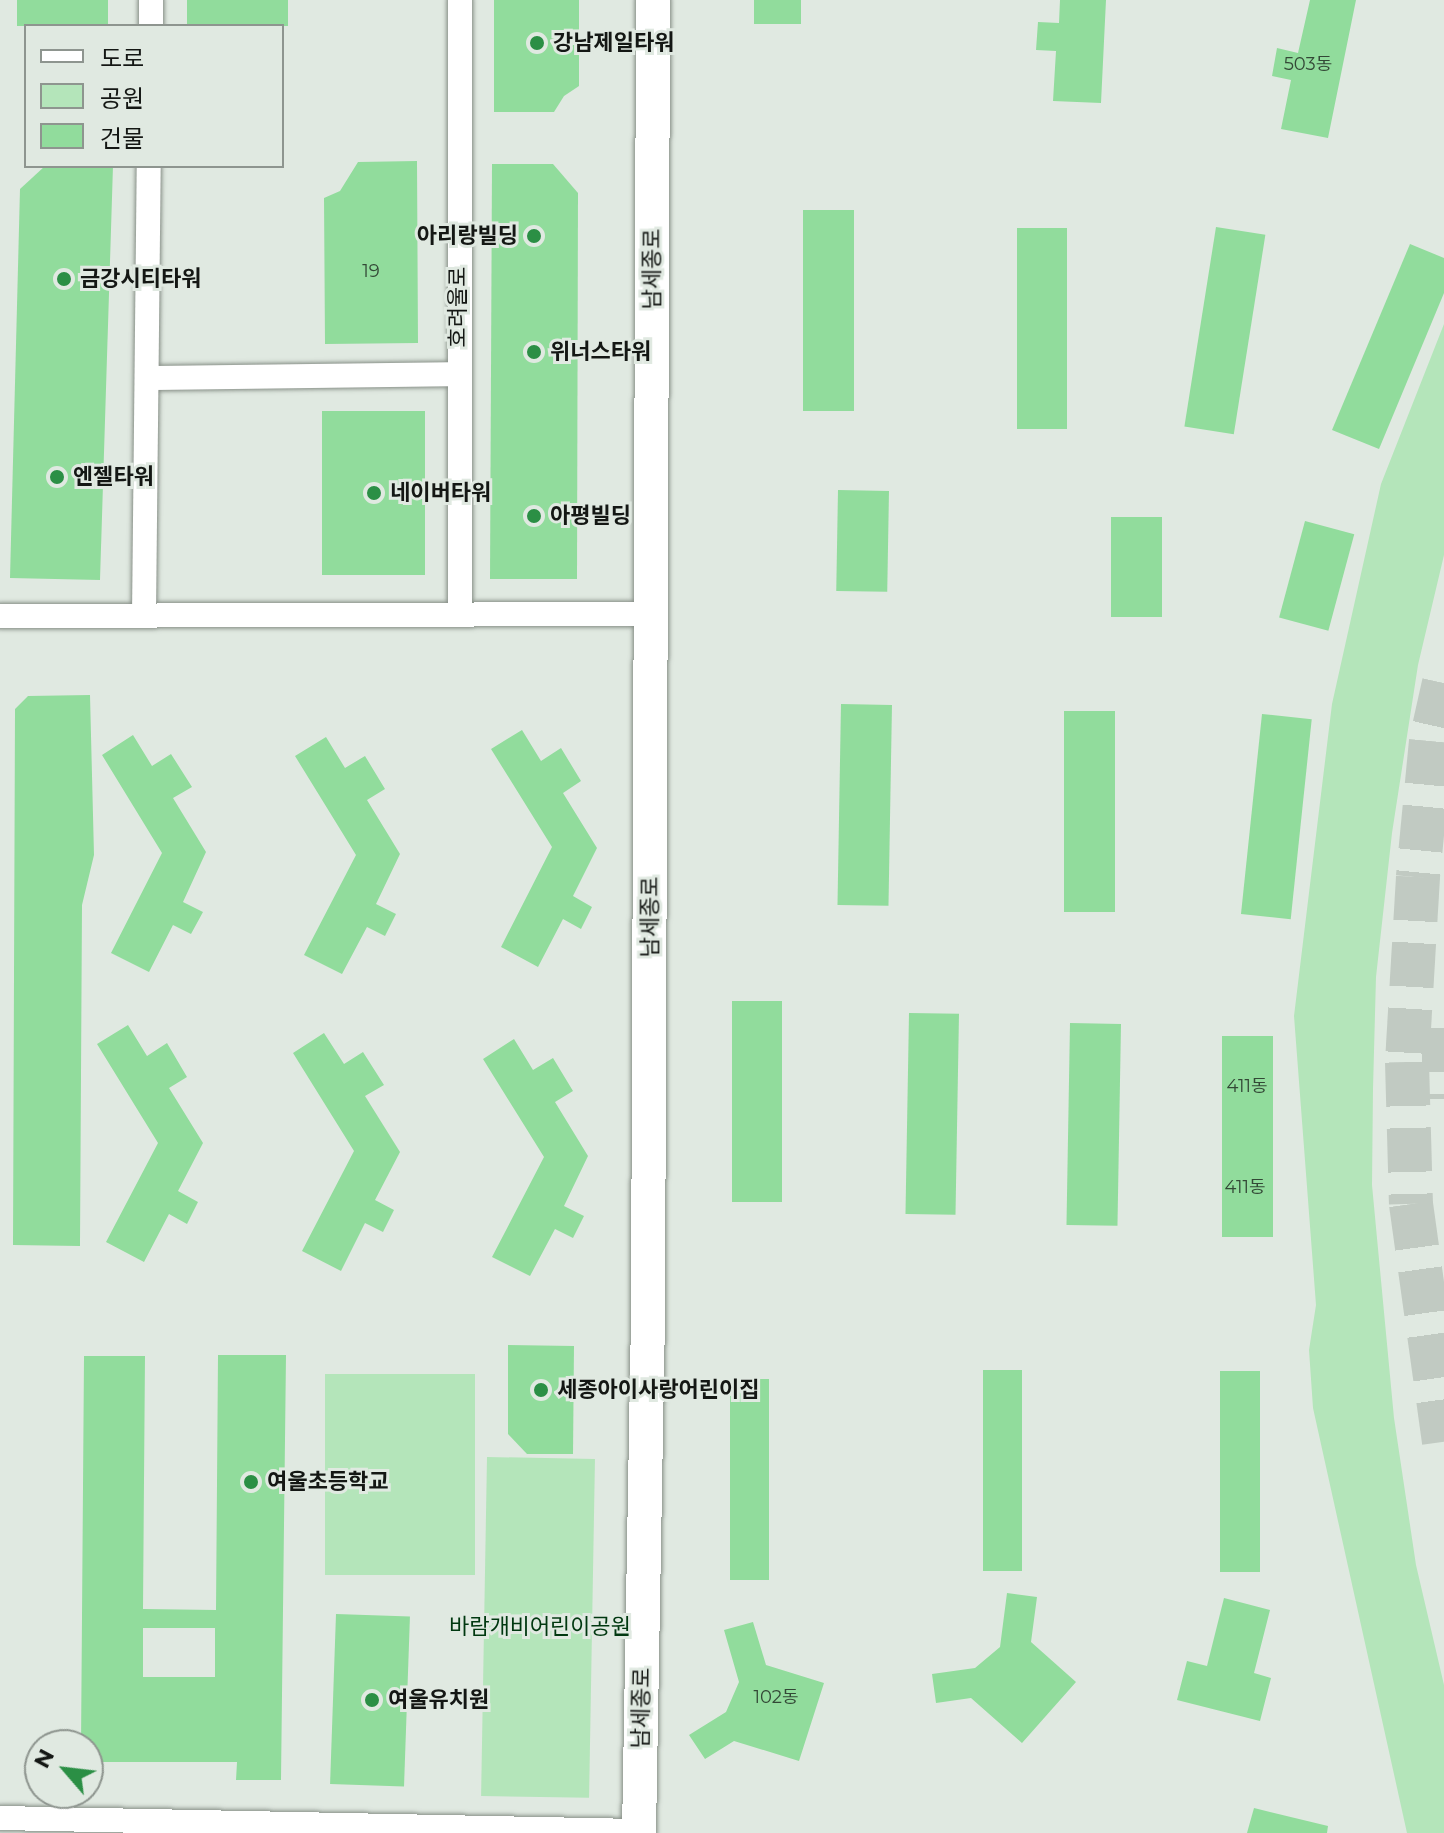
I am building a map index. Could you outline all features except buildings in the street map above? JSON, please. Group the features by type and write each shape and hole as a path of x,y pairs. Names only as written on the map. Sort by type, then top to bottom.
{"street":[{"path":"151,0 151,24"},
{"name":"호려울로","path":"460,0 457,374 460,614"},
{"name":"남세종로","path":"639,1832 648,1315 653,0"},
{"path":"144,615 149,168"},
{"path":"147,378 457,374"},
{"path":"0,616 652,614"},
{"path":"0,1818 639,1832"}],"green space":[{"path":"1444,324 1444,555 1418,665 1392,833 1376,977 1373,1089 1372,1185 1394,1418 1416,1565 1444,1685 1444,1833 1407,1833 1313,1408 1309,1350 1316,1305 1294,1016 1332,704 1381,484"},
{"path":"325,1374 475,1374 475,1575 325,1575"},
{"name":"바람개비어린이공원","path":"487,1457 595,1459 589,1798 481,1796"}],"tunnel":[{"path":"1444,683 1431,741 1418,877 1407,1062 1411,1204 1444,1442"},
{"path":"1444,1028 1444,1099"}],"place":[{"name":"강남제일타워","path":"537,43"},
{"name":"아리랑빌딩","path":"534,236"},
{"name":"금강시티타워","path":"64,279"},
{"name":"위너스타워","path":"534,352"},
{"name":"엔젤타워","path":"57,477"},
{"name":"네이버타워","path":"374,493"},
{"name":"아평빌딩","path":"534,516"},
{"name":"세종아이사랑어린이집","path":"541,1390"},
{"name":"여울초등학교","path":"251,1482"},
{"name":"여울유치원","path":"372,1700"}]}
